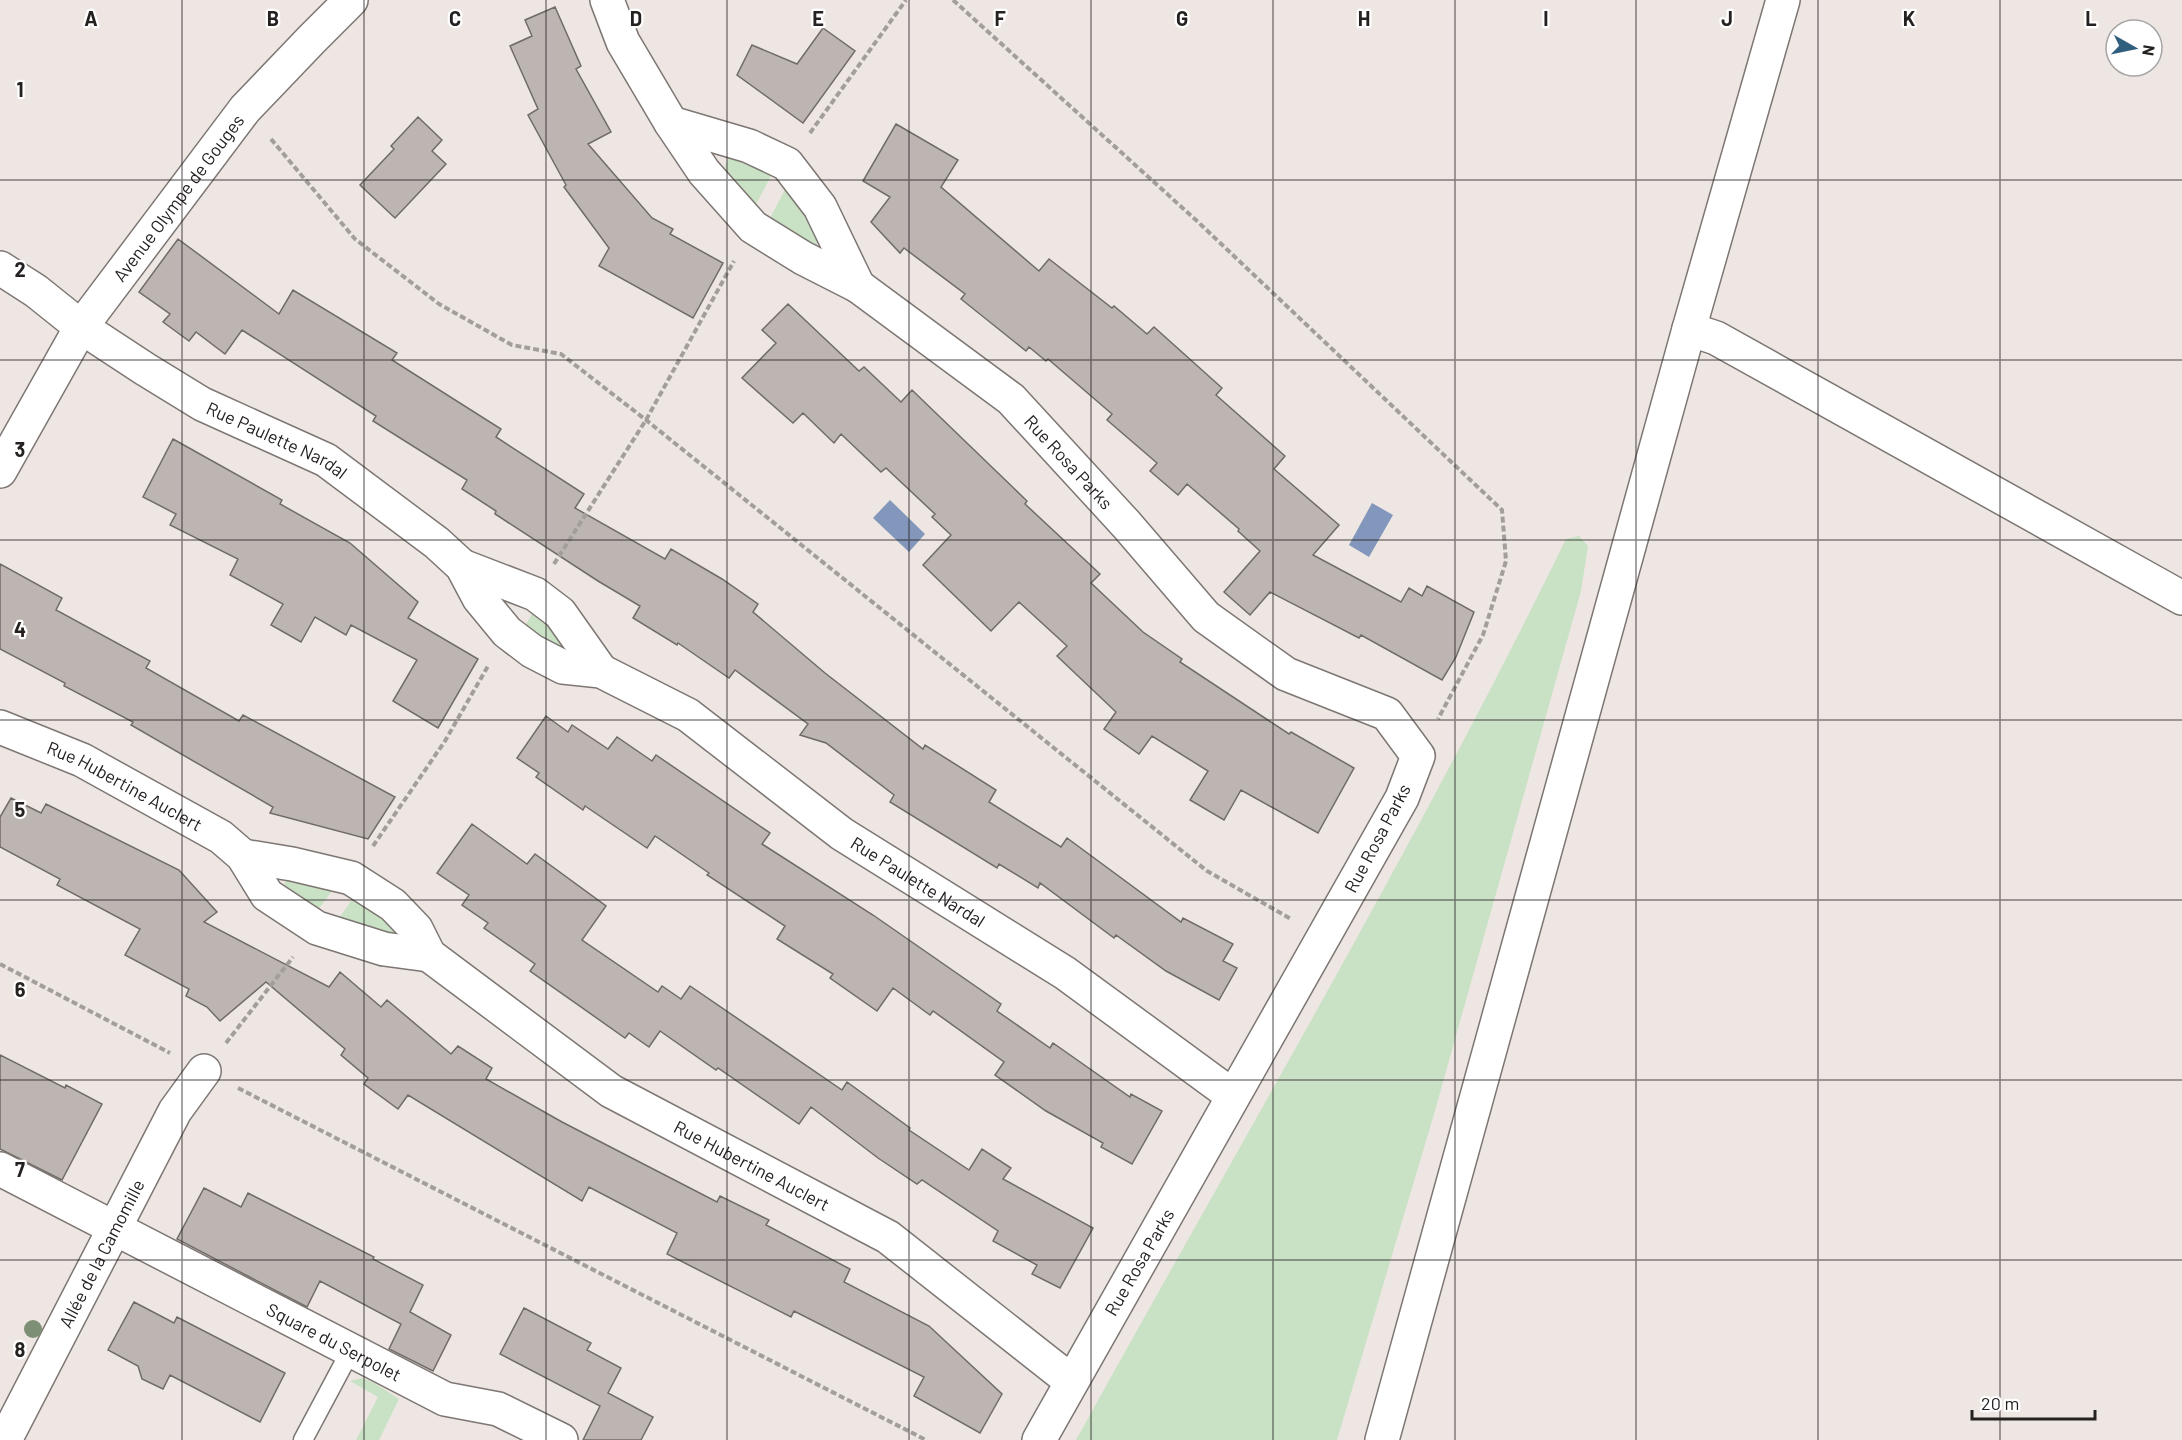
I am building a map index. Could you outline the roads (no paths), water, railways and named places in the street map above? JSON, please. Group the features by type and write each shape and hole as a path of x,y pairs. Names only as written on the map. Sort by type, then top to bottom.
{"street":[{"name":"Avenue Olympe de Gouges","path":"0,471 81,327 246,109 351,0"},
{"name":"Rue Rosa Parks","path":"607,0 623,42 671,123 704,172 753,227 803,258 858,286 1011,399 1126,524 1206,617 1286,674 1387,714 1418,756 1402,798 1039,1440"},
{"path":"1382,1440 1689,329 1783,0"},
{"name":"Rue Rosa Parks","path":"671,123 749,146 787,164 820,207 858,286"},
{"path":"0,268 36,291 81,327"},
{"name":"Rue Paulette Nardal","path":"81,327 202,404 326,460 437,543 462,566 479,598 507,632 532,651 563,667 601,671 688,715 842,834 1065,974 1233,1096"},
{"path":"1689,329 1716,338 2182,598"},
{"name":"Rue Paulette Nardal","path":"462,566 535,594 560,613 601,671"},
{"name":"Rue Hubertine Auclert","path":"0,727 82,760 221,837 243,856 267,895 317,928 384,949 429,955"},
{"name":"Rue Hubertine Auclert","path":"243,856 292,864 351,878 393,905 416,928 429,955 611,1091 888,1237 1071,1381"},
{"name":"Allée de la Camomille","path":"5,1440 174,1111 204,1071"},
{"name":"Square du Serpolet","path":"0,1169 445,1399 498,1409 561,1440"}],"lane":[{"path":"303,1440 351,1350"}],"water":[{"path":"890,500 925,534 909,552 873,518"},
{"path":"1372,503 1393,515 1369,557 1349,545"}]}
